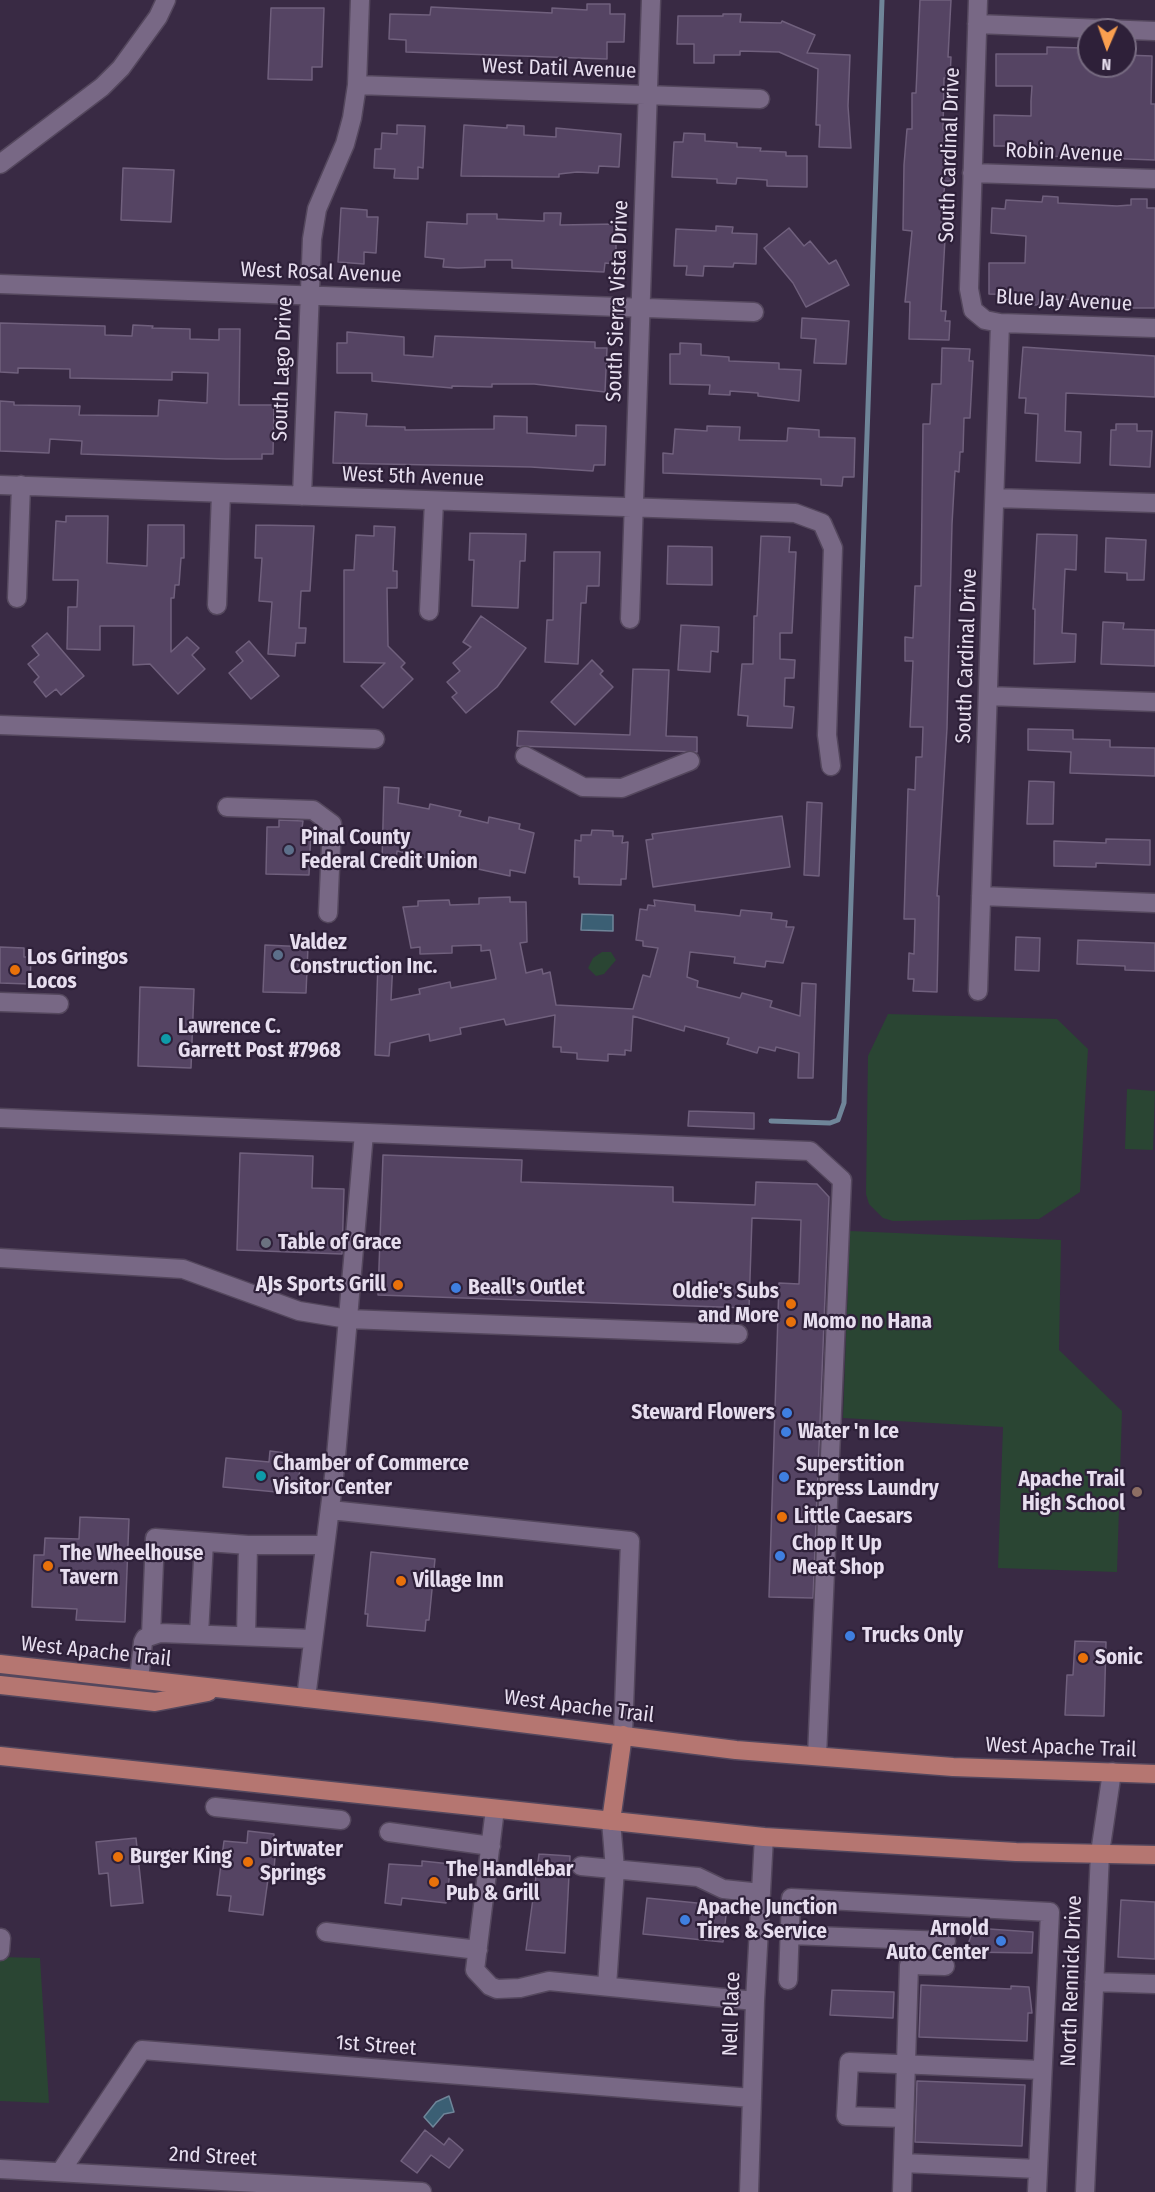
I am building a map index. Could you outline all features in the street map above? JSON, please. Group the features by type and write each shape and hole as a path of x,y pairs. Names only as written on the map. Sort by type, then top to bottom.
{"main road":[{"name":"West Apache Trail","path":"0,1664 736,1750 953,1767 1155,1774"},
{"path":"0,1685 155,1702 227,1689"},
{"path":"611,1821 623,1735"},
{"path":"0,1756 764,1837 1016,1852 1155,1855"}],"street":[{"path":"0,164 10,154 80,105 115,74 147,33 166,0"},
{"name":"South Lago Drive","path":"302,496 308,295 317,209 345,144 357,85 360,0"},
{"name":"South Sierra Vista Drive","path":"630,619 651,0"},
{"name":"South Cardinal Drive","path":"974,310 969,289 978,0"},
{"path":"977,24 1155,31"},
{"name":"West Datil Avenue","path":"357,85 760,99"},
{"name":"Robin Avenue","path":"972,173 1155,179"},
{"name":"West Rosal Avenue","path":"0,284 754,312"},
{"name":"Blue Jay Avenue","path":"974,310 985,320 1000,323 1155,328"},
{"name":"South Cardinal Drive","path":"978,991 1000,323"},
{"name":"West 5th Avenue","path":"0,485 795,513 822,523 833,548 827,735 831,766"},
{"path":"17,598 21,485"},
{"path":"218,605 221,493"},
{"path":"994,498 1155,503"},
{"path":"429,611 434,501"},
{"path":"988,696 1155,702"},
{"path":"0,725 375,739"},
{"path":"525,756 583,787 603,788 622,788 690,761"},
{"path":"227,807 313,810 332,824 328,913"},
{"path":"981,896 1155,903"},
{"path":"0,1002 59,1004"},
{"path":"0,1118 810,1151 842,1180 817,1756"},
{"path":"306,1698 330,1510 364,1133"},
{"path":"0,1258 183,1269 299,1311 348,1319 738,1334"},
{"path":"330,1510 630,1541 623,1735"},
{"path":"151,1635 155,1538 248,1545 325,1545"},
{"path":"199,1634 204,1542"},
{"path":"246,1636 248,1545"},
{"path":"139,1679 142,1642 151,1635 199,1634 313,1639"},
{"name":"North Rennick Drive","path":"1085,2192 1100,1853 1112,1772"},
{"path":"215,1807 341,1820"},
{"path":"495,1809 475,1970 482,1980 497,1989 520,1988 549,1981 755,2001"},
{"path":"607,1986 615,1869 611,1821"},
{"path":"389,1832 490,1846"},
{"name":"Nell Place","path":"749,2192 755,2001 764,1837"},
{"path":"581,1866 698,1877 723,1889 760,1893"},
{"path":"788,1980 791,1898 1050,1912 1037,2192"},
{"path":"326,1932 478,1950"},
{"path":"790,1935 946,1941"},
{"path":"0,1951 1,1938"},
{"path":"902,2192 909,1965 945,1966"},
{"path":"1094,1982 1155,1984"},
{"name":"1st Street","path":"61,2171 142,2050 752,2098"},
{"path":"904,2118 846,2116 849,2062 1042,2070"},
{"path":"903,2163 1038,2169"},
{"name":"2nd Street","path":"0,2169 422,2192"}],"green space":[{"path":"602,952 611,952 616,960 604,974 596,976 588,968 593,958"},
{"path":"888,1014 1057,1019 1088,1049 1080,1192 1039,1219 893,1221 883,1218 869,1204 866,1194 868,1056"},
{"path":"1127,1089 1155,1091 1153,1150 1125,1149"},
{"path":"850,1231 1061,1240 1059,1350 1122,1411 1117,1572 998,1568 1003,1427 843,1418"},
{"path":"0,1957 40,1958 49,2103 0,2101"}],"water":[{"path":"582,914 613,915 613,931 581,930"},
{"path":"449,2096 454,2112 444,2114 433,2127 424,2117 436,2102"}],"building":[{"path":"920,0 951,0 948,57 951,57 950,78 944,78 943,130 947,130 947,145 953,145 952,181 945,181 940,239 945,239 941,311 946,311 945,321 950,321 949,340 909,339 910,302 905,302 912,231 903,230 904,165 907,129 912,129 912,93 916,93"},
{"path":"587,4 610,4 610,14 625,14 624,42 607,42 607,59 406,52 406,40 389,39 390,14 430,15 431,7 552,13 552,8 587,10"},
{"path":"271,8 324,8 322,67 312,67 312,80 268,79"},
{"path":"723,14 741,14 740,22 781,23 782,21 815,35 807,53 850,55 848,106 851,148 819,147 820,125 816,125 818,69 779,52 740,51 740,55 714,55 714,63 694,63 694,44 677,44 678,16 723,16"},
{"path":"1047,47 1077,48 1077,78 1137,78 1137,55 1152,56 1151,104 1155,104 1155,160 1045,156 1046,150 1029,149 1029,146 994,146 994,115 1031,116 1032,86 996,86 996,54 1047,54"},
{"path":"397,125 425,126 423,168 418,167 418,179 394,178 395,169 374,168 375,149 381,149 382,133 397,134"},
{"path":"464,125 507,128 507,125 524,126 524,135 556,137 556,128 621,134 619,167 599,166 598,173 577,172 559,174 559,177 461,176"},
{"path":"684,133 705,134 705,141 737,143 737,147 786,152 786,156 807,156 807,187 767,186 767,180 737,178 736,184 717,183 717,179 672,177 674,142 683,142"},
{"path":"123,168 174,170 171,222 121,220"},
{"path":"1043,196 1058,197 1058,203 1117,206 1131,205 1131,199 1147,199 1147,208 1155,208 1155,308 1129,308 1129,301 1114,300 1039,299 1038,305 1024,305 1024,295 989,294 989,263 1025,263 1026,236 991,233 992,208 1005,209 1006,200 1042,202"},
{"path":"341,208 367,210 367,217 378,217 376,253 364,252 364,264 338,262"},
{"path":"544,213 561,213 560,225 616,224 616,264 605,263 604,272 512,268 512,260 485,260 485,267 458,268 443,267 444,259 425,257 427,222 467,224 467,214 497,214 497,219 544,221"},
{"path":"716,226 733,227 732,233 757,234 756,264 734,263 733,267 704,266 703,276 686,275 687,266 674,266 676,229 716,231"},
{"path":"789,228 804,246 810,241 829,264 836,260 849,285 806,307 793,283 764,248"},
{"path":"802,318 849,321 846,364 814,363 816,339 801,338"},
{"path":"0,323 105,326 105,335 132,336 133,325 153,326 152,328 190,329 190,339 219,340 219,329 240,329 239,405 274,405 273,454 262,454 262,459 226,459 81,454 82,441 50,439 49,453 0,451 0,401 14,402 14,405 80,406 79,415 158,416 159,400 207,403 208,373 172,372 172,380 70,378 70,369 18,368 18,373 0,372"},
{"path":"347,332 404,337 404,355 433,357 435,336 595,342 595,348 607,348 605,392 534,384 492,384 492,387 452,386 452,388 372,381 372,373 337,373 337,343 347,343"},
{"path":"680,343 701,344 701,355 729,357 729,361 779,363 779,369 801,370 799,401 758,396 758,393 730,391 730,395 709,394 710,385 670,384 670,354 680,354"},
{"path":"1023,347 1155,356 1155,397 1066,393 1065,431 1081,432 1080,463 1036,461 1038,414 1025,413 1026,398 1019,398"},
{"path":"942,348 970,349 969,361 973,361 970,418 964,418 963,452 960,452 959,472 955,471 947,728 937,896 939,896 937,992 913,991 914,979 908,979 909,953 914,954 915,919 904,919 908,789 915,790 916,757 922,757 923,727 910,727 913,661 905,661 905,637 913,638 915,586 921,586 923,424 930,424 932,384 941,384"},
{"path":"335,412 367,414 366,426 405,427 405,430 494,429 494,416 527,417 527,433 576,436 576,425 606,426 605,465 594,465 593,471 531,467 333,463"},
{"path":"1116,424 1137,424 1137,431 1152,431 1150,467 1110,465 1111,430 1116,430"},
{"path":"707,426 740,427 739,440 787,441 788,428 819,430 819,437 855,438 854,477 843,477 842,486 821,485 821,479 663,473 663,453 673,454 675,429 707,431"},
{"path":"66,516 108,516 107,563 147,566 148,525 184,525 184,558 181,558 179,585 175,585 174,598 171,598 171,652 187,637 199,648 192,655 205,669 178,694 150,664 133,665 134,626 100,626 100,650 67,649 68,607 77,607 78,580 53,580 56,521 66,522"},
{"path":"256,525 314,526 310,591 301,591 299,628 306,628 305,643 296,643 295,656 268,654 272,602 259,601 262,558 255,558"},
{"path":"374,526 395,527 393,571 397,571 397,588 387,588 388,646 405,663 401,667 413,679 383,708 361,686 385,663 344,662 344,570 354,570 356,535 374,536"},
{"path":"470,533 526,534 525,561 520,561 518,608 472,606 474,560 469,560"},
{"path":"1037,534 1077,535 1076,570 1065,569 1062,633 1076,634 1075,662 1034,664 1035,609 1033,609"},
{"path":"761,536 790,537 789,552 796,552 792,633 780,633 780,659 795,660 794,678 785,678 784,706 794,707 792,728 747,726 748,716 738,715 742,664 753,664 754,616 757,616"},
{"path":"1106,538 1146,540 1144,580 1127,580 1127,573 1105,572"},
{"path":"668,546 712,547 712,585 667,584"},
{"path":"554,552 600,552 599,586 587,586 586,603 581,603 578,664 545,662 547,620 553,620"},
{"path":"481,616 526,648 497,687 466,713 452,697 457,693 447,682 460,671 453,663 471,647 463,642"},
{"path":"1103,622 1124,623 1123,629 1155,630 1155,666 1101,664"},
{"path":"681,625 719,627 718,652 711,651 710,672 678,670"},
{"path":"47,633 84,676 61,695 56,689 46,697 34,682 39,677 28,664 39,655 32,646"},
{"path":"249,641 279,676 251,699 229,673 243,661 236,652"},
{"path":"592,660 603,671 600,674 613,687 575,725 551,702"},
{"path":"633,669 669,670 666,736 697,737 697,752 517,746 518,731 630,735"},
{"path":"1028,729 1073,730 1073,739 1110,740 1110,747 1155,748 1155,776 1070,773 1071,752 1028,750"},
{"path":"1029,781 1054,782 1053,824 1027,824"},
{"path":"384,787 399,788 398,803 429,809 430,804 461,811 459,816 488,823 489,817 520,824 519,829 534,833 525,873 510,870 510,876 478,869 479,863 450,856 449,863 397,851 396,861 382,861"},
{"path":"807,802 822,803 819,876 804,875"},
{"path":"782,816 790,867 653,887 646,840 653,839 652,834"},
{"name":"Pinal County Federal Credit Union","path":"279,820 303,821 302,828 311,828 309,875 266,874 267,827 279,827"},
{"path":"592,830 613,831 613,836 623,836 622,843 628,842 626,879 621,879 621,885 579,884 579,877 574,877 575,840 581,841 581,835 591,835"},
{"path":"1106,839 1150,840 1150,865 1096,863 1096,867 1054,866 1054,841 1106,843"},
{"path":"510,897 510,902 526,902 527,942 520,943 526,973 542,969 543,974 550,972 556,1005 633,1009 643,975 650,977 658,948 643,946 643,941 636,940 640,909 647,910 648,905 655,906 654,900 695,905 695,911 740,916 741,910 772,913 771,919 787,921 786,927 794,927 783,963 766,961 765,967 734,963 735,957 690,952 687,977 698,981 697,987 740,998 742,993 772,1001 770,1007 800,1016 802,983 816,984 813,1078 798,1078 799,1053 776,1047 775,1051 759,1047 757,1053 727,1044 729,1038 685,1026 684,1031 633,1016 631,1051 625,1050 625,1055 608,1054 608,1061 577,1059 577,1053 561,1052 561,1047 553,1047 555,1015 506,1025 504,1019 460,1028 461,1034 430,1041 429,1034 390,1043 389,1056 375,1055 378,961 393,961 391,1000 420,994 419,989 450,982 451,988 496,979 490,950 481,951 481,945 452,946 452,953 420,954 420,947 411,948 403,907 418,906 418,901 449,900 450,905 479,904 479,898"},
{"path":"1016,937 1040,938 1039,971 1015,970"},
{"path":"1078,940 1155,943 1155,971 1125,970 1125,966 1077,964"},
{"path":"265,945 308,947 306,993 263,992"},
{"name":"Los Gringos Locos","path":"0,947 24,948 24,957 31,957 30,984 0,983"},
{"name":"Lawrence C. Garrett Post #7968","path":"140,987 194,989 191,1068 138,1066"},
{"path":"689,1111 754,1113 754,1129 688,1126"},
{"path":"240,1153 313,1156 312,1188 344,1189 342,1254 237,1250"},
{"path":"383,1155 522,1160 521,1182 673,1187 673,1202 755,1205 756,1182 817,1184 829,1197 813,1598 769,1597 779,1283 799,1284 801,1220 752,1218 749,1308 378,1295"},
{"name":"Chamber of Commerce Visitor Center","path":"270,1451 286,1453 285,1464 300,1465 298,1494 223,1487 226,1458 269,1462"},
{"path":"80,1517 129,1519 125,1622 76,1620 77,1609 32,1607 34,1555 44,1555 45,1538 79,1539"},
{"name":"Village Inn","path":"371,1552 435,1559 429,1620 426,1620 425,1631 367,1626 368,1614 365,1614"},
{"path":"1075,1641 1106,1642 1104,1716 1065,1715 1067,1675 1073,1675"},
{"name":"Dirtwater Springs","path":"248,1831 274,1834 273,1846 276,1846 273,1880 268,1879 263,1915 229,1911 231,1896 217,1895 224,1841 247,1843"},
{"name":"Burger King","path":"136,1838 143,1903 111,1906 108,1873 99,1874 96,1842"},
{"path":"539,1854 570,1856 565,1953 526,1950"},
{"path":"422,1861 451,1864 446,1903 402,1898 401,1905 385,1903 389,1864 422,1866"},
{"name":"Apache Junction Tires & Service","path":"647,1898 727,1906 723,1942 643,1934"},
{"path":"1121,1900 1155,1902 1155,1959 1118,1957"},
{"name":"Arnold Auto Center","path":"974,1928 1033,1932 1032,1953 965,1952"},
{"path":"921,1985 1011,1989 1011,1986 1029,1987 1032,2013 1028,2013 1027,2041 919,2037"},
{"path":"832,1990 894,1992 893,2018 830,2015"},
{"path":"917,2081 1025,2085 1022,2146 915,2142"},
{"path":"425,2130 444,2145 449,2138 463,2150 449,2168 431,2155 417,2173 401,2161"}],"waterway":[{"path":"771,1121 830,1123 838,1120 844,1103 882,0"}],"place":[{"name":"Pinal County Federal Credit Union","path":"289,850"},
{"name":"Valdez Construction Inc.","path":"278,955"},
{"name":"Los Gringos Locos","path":"15,970"},
{"name":"Lawrence C. Garrett Post #7968","path":"166,1039"},
{"name":"Table of Grace","path":"266,1243"},
{"name":"AJs Sports Grill","path":"398,1285"},
{"name":"Beall's Outlet","path":"456,1288"},
{"name":"Oldie's Subs and More","path":"791,1304"},
{"name":"Momo no Hana","path":"791,1322"},
{"name":"Steward Flowers","path":"787,1413"},
{"name":"Water 'n Ice","path":"786,1432"},
{"name":"Chamber of Commerce Visitor Center","path":"261,1476"},
{"name":"Superstition Express Laundry","path":"784,1477"},
{"name":"Apache Trail High School","path":"1137,1492"},
{"name":"Little Caesars","path":"782,1517"},
{"name":"Chop It Up Meat Shop","path":"780,1556"},
{"name":"The Wheelhouse Tavern","path":"48,1566"},
{"name":"Village Inn","path":"401,1581"},
{"name":"Trucks Only","path":"850,1636"},
{"name":"Sonic","path":"1083,1658"},
{"name":"Burger King","path":"118,1857"},
{"name":"Dirtwater Springs","path":"248,1862"},
{"name":"The Handlebar Pub & Grill","path":"434,1882"},
{"name":"Apache Junction Tires & Service","path":"685,1920"},
{"name":"Arnold Auto Center","path":"1001,1941"}]}
